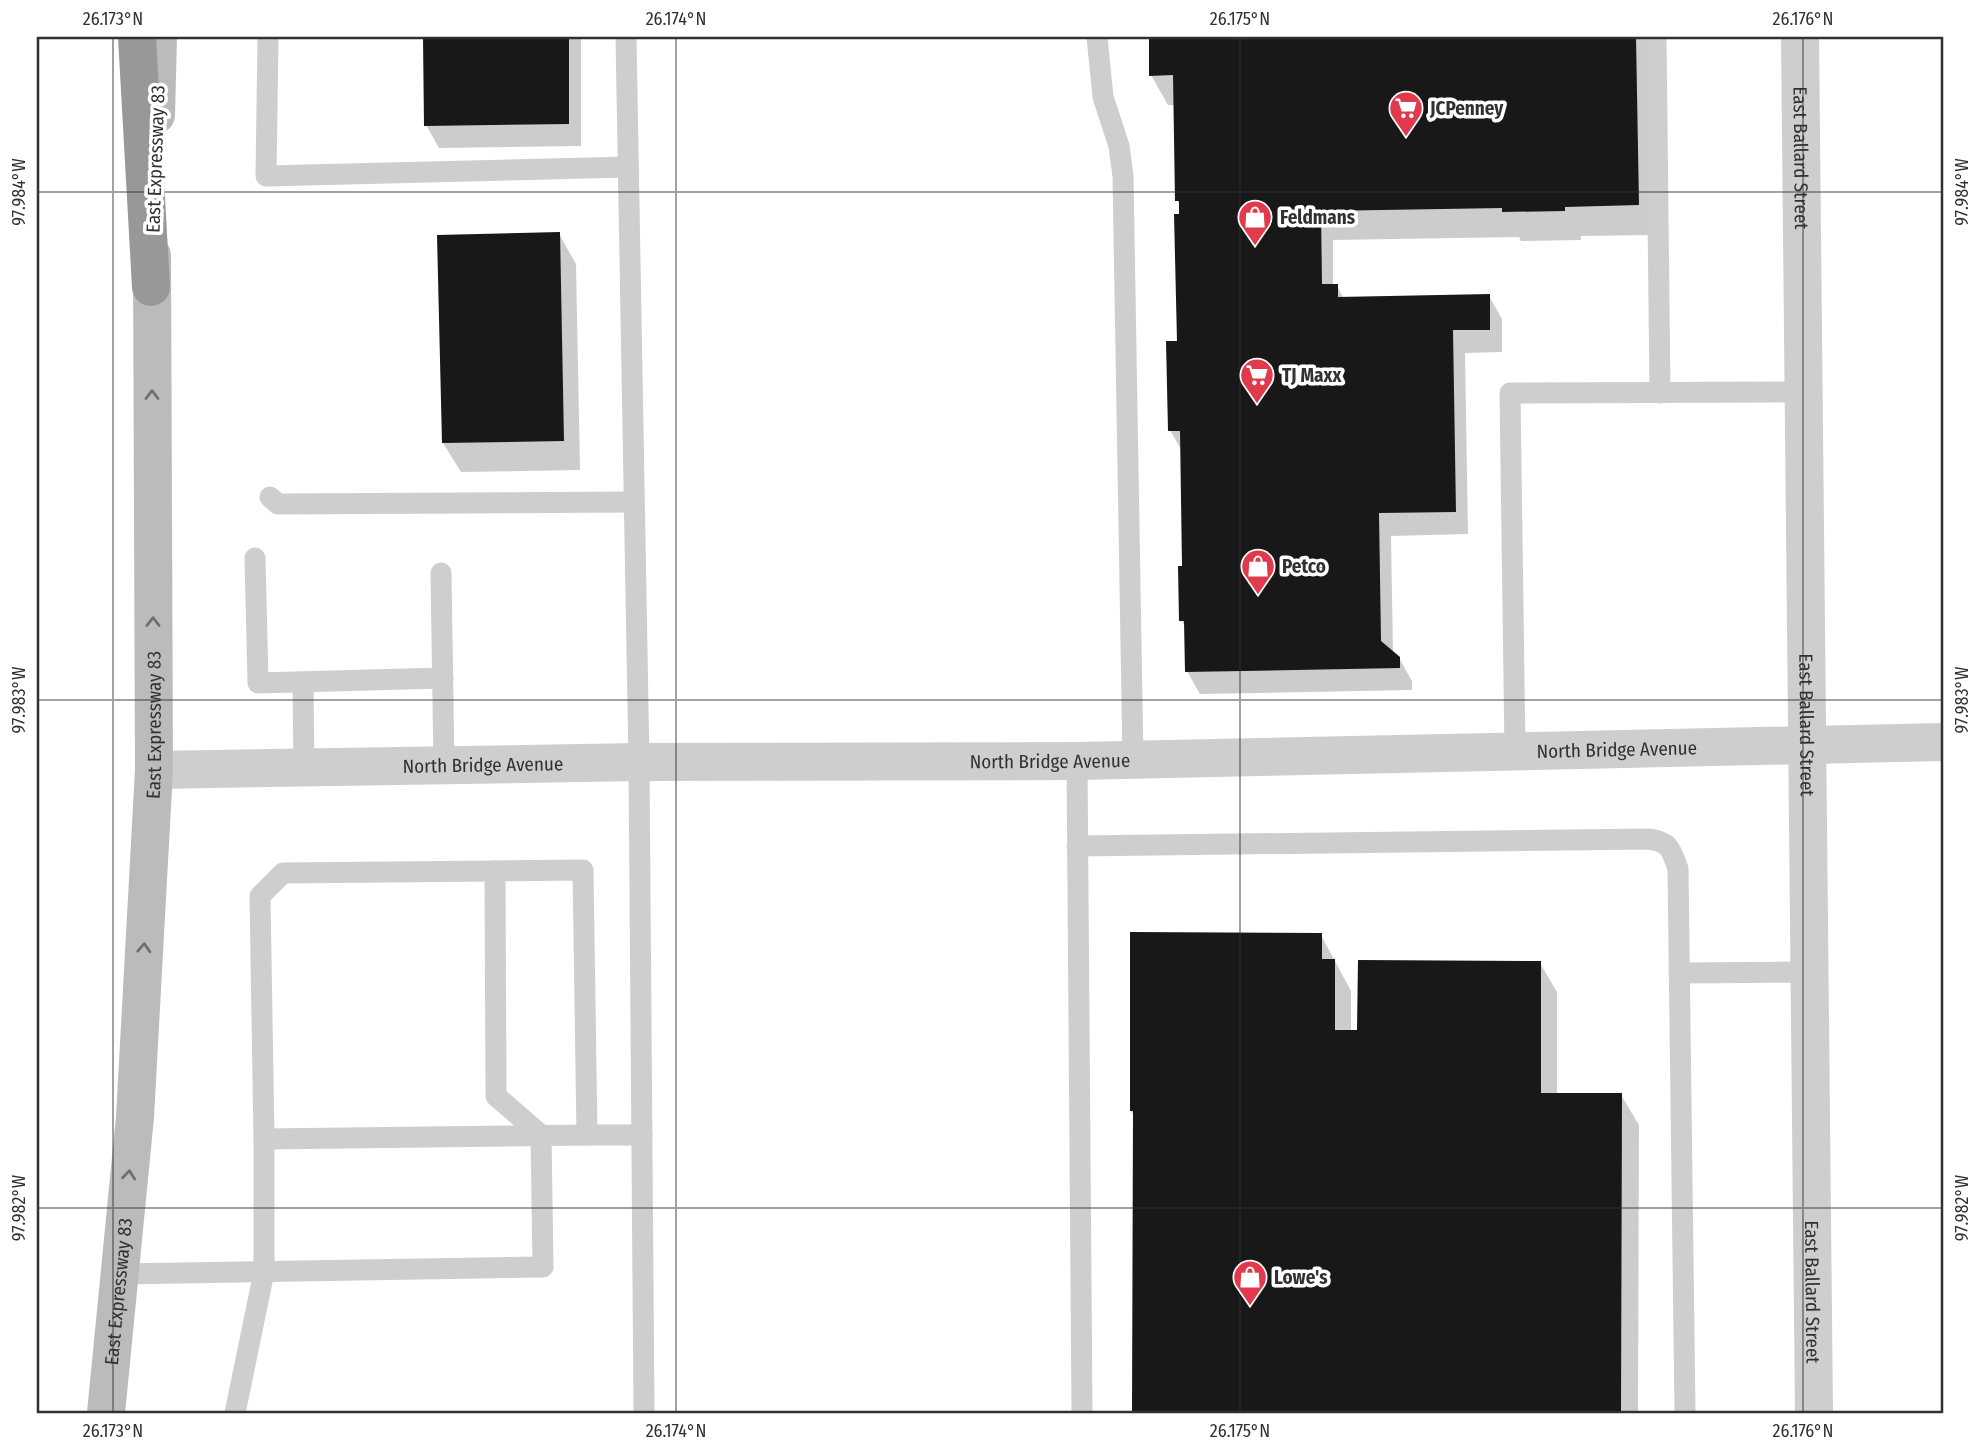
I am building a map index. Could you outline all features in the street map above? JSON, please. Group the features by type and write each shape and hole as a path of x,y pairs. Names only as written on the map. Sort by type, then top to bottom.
{"highway":[{"path":"137,37 151,287"}],"main road":[{"name":"East Expressway 83","path":"106,1413 135,1118 154,771 151,287 158,37"}],"street":[{"name":"East Ballard Street","path":"1800,37 1814,1413"},
{"name":"North Bridge Avenue","path":"154,771 639,762 1077,761 1944,742"}],"lane":[{"path":"268,37 266,176 628,167"},
{"path":"626,37 639,762 644,1413"},
{"path":"1097,37 1103,97 1119,146 1123,176 1133,760"},
{"path":"1656,37 1660,393"},
{"path":"1515,751 1510,393 1804,392"},
{"path":"271,497 278,504 634,502"},
{"path":"255,558 258,683 443,678"},
{"path":"441,573 444,765"},
{"path":"303,683 304,768"},
{"path":"1077,761 1082,1413"},
{"path":"1077,846 1649,839 1663,841 1672,851 1678,869 1685,1413"},
{"path":"235,1413 264,1272 260,897 284,873 583,870 587,1135"},
{"path":"120,1275 543,1267 541,1135 496,1096 495,871"},
{"path":"1679,973 1811,972"},
{"path":"264,1139 642,1135"}],"building":[{"path":"423,37 569,37 569,124 424,126"},
{"path":"1149,37 1636,37 1639,205 1565,207 1565,211 1502,212 1502,208 1321,211 1322,284 1338,284 1338,297 1490,294 1490,330 1453,330 1456,512 1379,513 1381,641 1400,657 1400,668 1185,672 1184,621 1179,621 1178,566 1182,566 1180,431 1168,431 1166,341 1177,341 1174,214 1179,214 1179,201 1175,201 1173,75 1149,76"},
{"path":"560,232 564,441 442,443 437,235"},
{"path":"1130,932 1322,933 1322,959 1335,959 1335,1030 1357,1030 1358,960 1541,961 1541,1093 1622,1093 1621,1413 1132,1413 1133,1111 1130,1111"}],"place":[{"name":"JCPenney","path":"1406,138"},
{"name":"Feldmans","path":"1255,247"},
{"name":"TJ Maxx","path":"1257,405"},
{"name":"Petco","path":"1258,596"},
{"name":"Lowe's","path":"1250,1307"}]}
